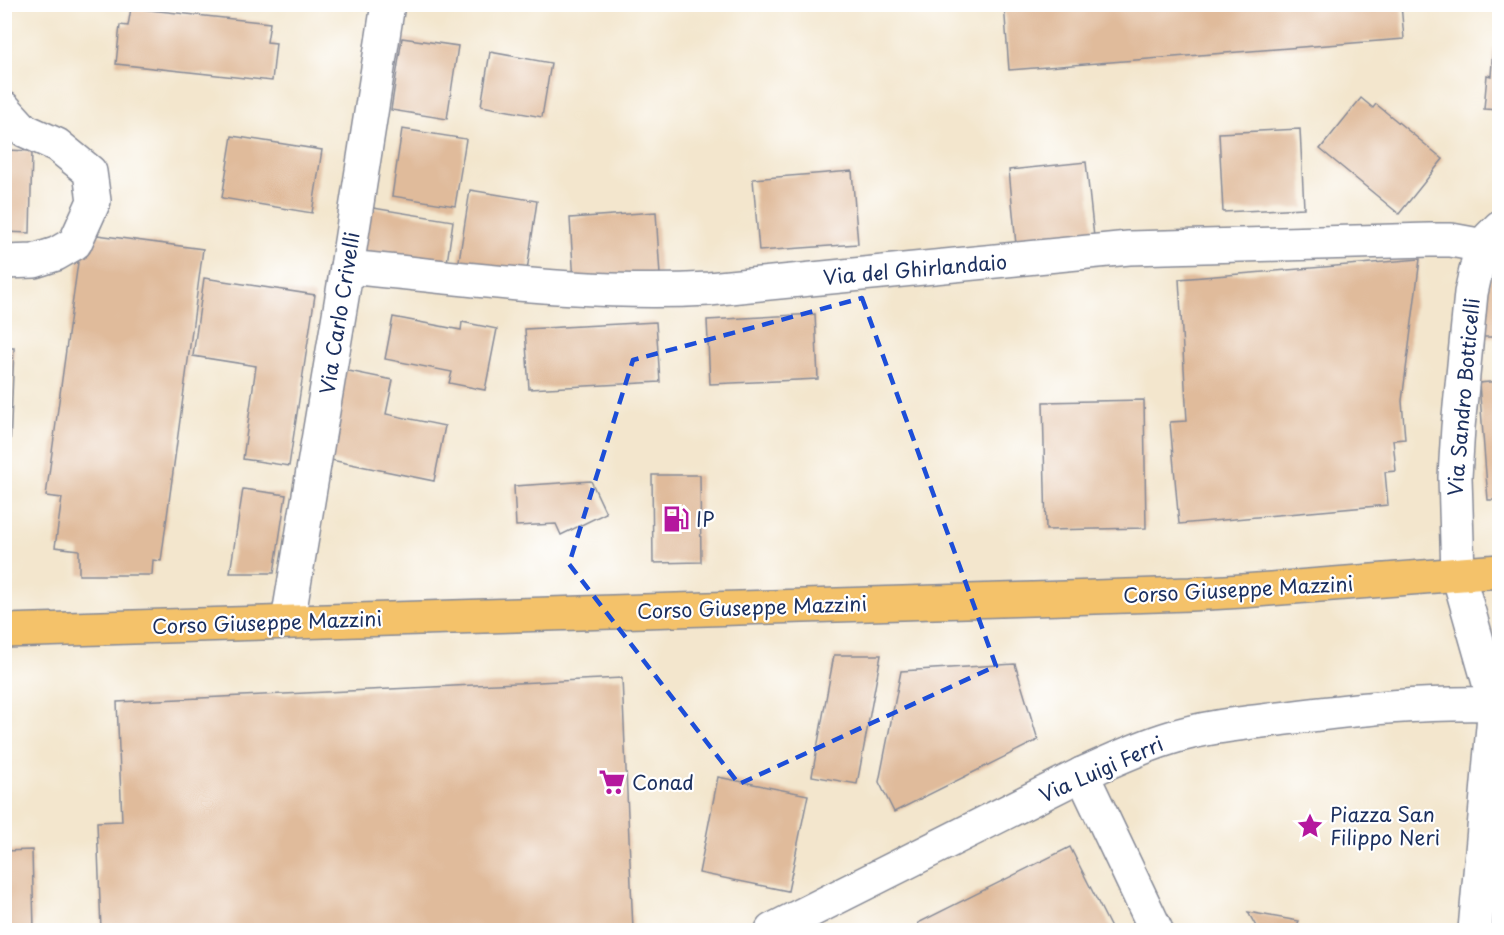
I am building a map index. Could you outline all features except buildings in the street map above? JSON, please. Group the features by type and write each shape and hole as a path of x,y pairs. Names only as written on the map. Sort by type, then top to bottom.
{"main road":[{"name":"Corso Giuseppe Mazzini","path":"4,631 1198,594 1500,572"}],"street":[{"name":"Via Carlo Crivelli","path":"288,621 388,4"},
{"path":"4,108 24,130 57,145 90,172 94,201 75,243 56,254 34,261 4,262"},
{"name":"Via del Ghirlandaio","path":"347,267 588,289 650,291 709,288 1129,248 1492,237"},
{"name":"Via Sandro Botticelli","path":"1492,237 1478,261 1471,293 1458,427 1455,503 1458,574 1497,700"},
{"path":"1474,930 1497,700"},
{"name":"Via Luigi Ferri","path":"772,930 1082,774 1152,744 1208,729 1384,707 1497,700"},
{"path":"1082,774 1156,930"}],"highlighted area":[{"path":"862,298 996,666 739,784 569,564 633,360"}],"place":[{"name":"IP","path":"676,519"},
{"name":"Conad","path":"612,782"},
{"name":"Piazza San Filippo Neri","path":"1310,826"}]}
